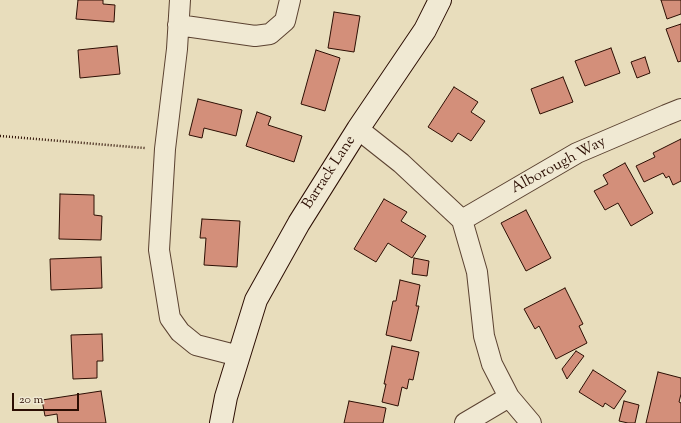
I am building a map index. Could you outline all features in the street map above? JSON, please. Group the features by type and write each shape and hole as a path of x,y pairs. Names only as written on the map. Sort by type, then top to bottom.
{"street":[{"path":"180,0 177,49 165,149 159,250 170,318 180,332 196,344 239,356"},
{"path":"178,25 255,36 270,34 285,21 290,0"},
{"name":"Barrack Lane","path":"221,423 226,397 256,300 299,223 358,129 425,30 440,0"},
{"name":"Alborough Way","path":"462,220 577,153 681,109"},
{"path":"358,129 401,163 462,220 477,272 484,336 492,364 509,397 531,423"},
{"path":"465,423 509,397"}],"path":[{"path":"0,136 165,149"}],"building":[{"path":"78,0 103,0 103,4 115,5 114,22 76,19"},
{"path":"661,0 681,0 681,14 667,19"},
{"path":"334,12 360,16 354,52 328,48"},
{"path":"681,24 681,61 678,62 666,29"},
{"path":"117,46 120,74 80,78 78,50"},
{"path":"611,48 620,73 585,86 575,61"},
{"path":"316,50 340,58 325,111 301,104"},
{"path":"645,57 650,73 637,78 631,62"},
{"path":"563,77 573,102 540,114 531,89"},
{"path":"454,87 478,102 471,112 485,121 471,141 458,133 452,142 428,127"},
{"path":"198,99 242,110 236,136 204,128 202,138 189,135"},
{"path":"257,112 271,117 268,125 302,136 294,162 246,146"},
{"path":"681,139 681,181 673,185 669,176 666,178 663,173 644,182 636,166 655,157 653,153"},
{"path":"625,163 653,213 631,226 618,203 605,210 594,191 608,184 603,175"},
{"path":"60,194 94,195 94,215 102,216 101,240 59,239"},
{"path":"384,199 407,212 401,221 426,236 412,258 388,243 376,262 354,249"},
{"path":"526,210 551,258 526,271 501,223"},
{"path":"202,219 240,221 237,267 204,265 206,238 200,238"},
{"path":"101,257 102,288 51,290 50,259"},
{"path":"414,258 429,261 427,276 412,274"},
{"path":"400,280 420,285 416,306 419,306 411,341 386,335 393,301 396,301"},
{"path":"565,288 583,324 579,326 587,343 556,359 539,326 535,329 524,309"},
{"path":"102,334 103,361 97,361 97,378 73,379 71,335"},
{"path":"392,346 419,352 413,380 409,379 407,389 402,387 398,406 382,402"},
{"path":"576,351 584,356 567,379 562,369"},
{"path":"593,370 626,391 614,409 605,403 603,407 579,392"},
{"path":"658,372 681,378 681,394 679,402 681,403 681,423 646,423"},
{"path":"101,391 106,423 58,423 57,414 45,416 42,400"},
{"path":"349,401 386,408 383,423 344,423"},
{"path":"624,401 639,405 635,423 619,421"}]}
